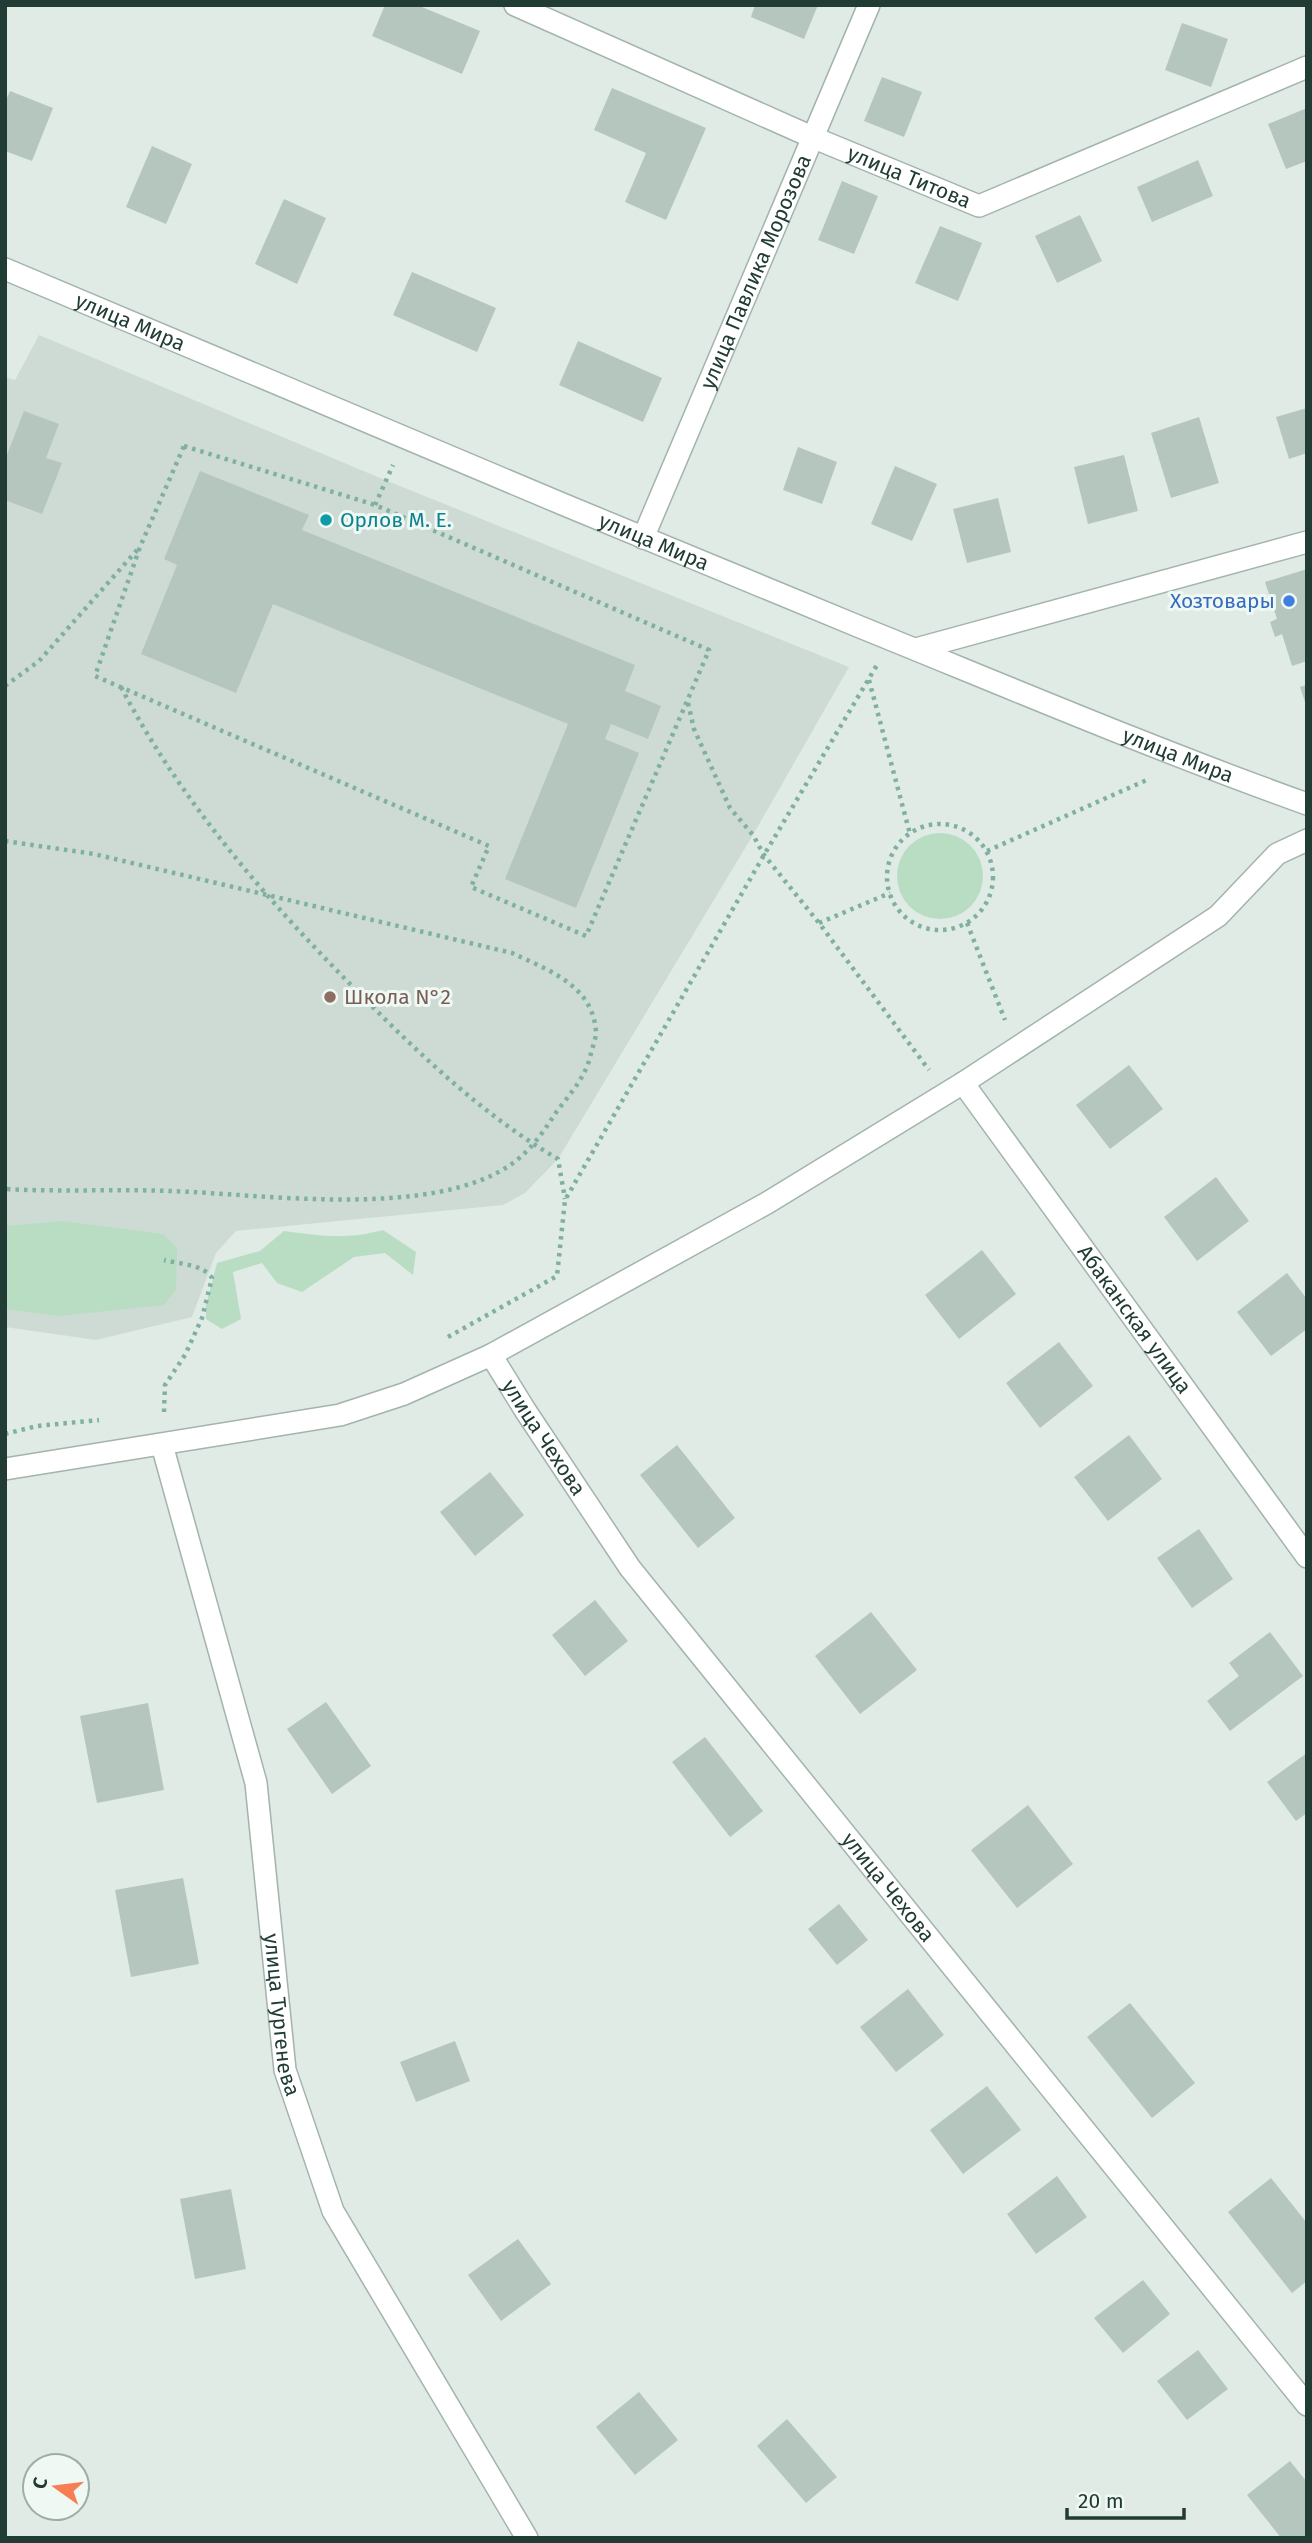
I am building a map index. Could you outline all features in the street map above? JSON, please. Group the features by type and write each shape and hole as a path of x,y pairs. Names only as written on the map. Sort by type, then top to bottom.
{"street":[{"name":"улица Титова","path":"515,5 812,138 979,206 1307,67"},
{"name":"улица Павлика Морозова","path":"643,538 869,5"},
{"name":"улица Мира","path":"5,269 341,413 643,538 1202,766 1307,804"},
{"path":"916,649 1307,542"},
{"path":"5,1469 340,1415 404,1394 491,1355 767,1203 963,1083 1217,916 1277,854 1307,839"},
{"name":"Абаканская улица","path":"963,1083 1307,1557"},
{"name":"улица Чехова","path":"491,1355 630,1568 1307,2405"},
{"name":"улица Тургенева","path":"162,1445 256,1783 285,2070 333,2211 527,2538"}],"path":[{"path":"184,446 375,505 709,650 586,936 471,887 489,846 95,676 140,547 184,446"},
{"path":"375,505 393,463"},
{"path":"5,686 39,661 140,547"},
{"path":"565,1200 880,660"},
{"path":"869,680 910,834"},
{"path":"121,687 138,719 217,836 307,940 405,1040 491,1114 558,1159 565,1200 557,1276 442,1341"},
{"path":"688,701 694,729 730,808 936,1079"},
{"path":"987,851 1149,779"},
{"path":"952,825 978,839 987,851 993,871 991,892 981,911 967,923 947,930 928,929 912,922 898,910 890,893 887,877 890,860 898,845 910,834 923,827 952,825"},
{"path":"5,841 94,854 512,953 563,977 587,1002 596,1032 588,1067 534,1145 512,1164 486,1178 449,1190 399,1197 287,1199 169,1191 5,1189"},
{"path":"819,923 890,893"},
{"path":"967,923 1016,1049"},
{"path":"162,1445 165,1385 185,1355 202,1318 212,1278 200,1268 164,1260"},
{"path":"151,1415 177,1411"},
{"path":"5,1434 37,1426 101,1420"}],"shaded area":[{"name":"Школа N°2","path":"39,335 385,480 849,667 753,835 558,1159 525,1193 503,1205 236,1231 216,1253 192,1317 96,1340 5,1327 5,377 15,380"}],"green space":[{"path":"932,833 948,833 971,845 980,859 983,876 980,893 971,907 948,919 932,919 916,912 904,900 897,884 897,868 904,852 916,840"},
{"path":"63,1221 163,1234 177,1247 176,1290 164,1305 60,1316 5,1309 5,1226"},
{"path":"383,1230 416,1252 413,1275 385,1253 354,1257 302,1292 277,1283 262,1263 233,1272 241,1319 222,1329 206,1319 206,1305 217,1263 260,1251 284,1231 345,1236"}],"building":[{"path":"385,5 417,5 480,31 462,74 372,36"},
{"path":"755,5 818,5 804,39 751,17"},
{"path":"1182,23 1228,39 1211,87 1165,70"},
{"path":"882,77 922,92 904,137 864,121"},
{"path":"612,88 706,128 666,220 625,202 646,153 594,130"},
{"path":"10,91 53,108 32,161 5,151 5,102"},
{"path":"1307,108 1307,161 1286,169 1268,124"},
{"path":"152,146 192,164 166,224 126,207"},
{"path":"1198,160 1213,196 1152,222 1137,187"},
{"path":"842,181 878,196 854,254 818,240"},
{"path":"284,199 326,218 297,284 255,264"},
{"path":"1080,215 1102,261 1057,283 1035,236"},
{"path":"940,226 982,243 958,301 915,283"},
{"path":"412,272 496,308 477,352 393,315"},
{"path":"578,341 662,378 643,422 559,385"},
{"path":"1307,408 1307,453 1289,459 1276,417"},
{"path":"24,411 59,424 46,458 62,463 42,514 5,500 5,460"},
{"path":"1199,417 1219,483 1171,498 1151,433"},
{"path":"798,447 837,462 822,504 783,490"},
{"path":"1124,455 1138,511 1088,524 1074,467"},
{"path":"895,466 937,484 912,541 871,524"},
{"path":"200,471 309,515 302,530 635,665 625,691 661,706 648,739 611,724 605,739 639,753 576,908 505,879 568,724 273,604 236,693 141,654 177,565 164,559"},
{"path":"998,498 1011,552 967,563 953,509"},
{"name":"Хозтовары","path":"1307,569 1307,661 1292,666 1282,634 1275,637 1270,622 1277,619 1265,582"},
{"path":"1307,685 1307,705 1306,705 1300,687"},
{"path":"1129,1065 1163,1109 1110,1149 1076,1105"},
{"path":"1216,1177 1249,1221 1197,1261 1164,1217"},
{"path":"982,1250 1016,1294 959,1339 925,1295"},
{"path":"1287,1273 1307,1299 1307,1329 1271,1356 1237,1312"},
{"path":"1059,1342 1093,1386 1040,1428 1006,1383"},
{"path":"1129,1435 1162,1479 1108,1521 1074,1477"},
{"path":"677,1445 735,1518 698,1548 640,1475"},
{"path":"490,1472 524,1515 475,1556 440,1512"},
{"path":"1199,1529 1233,1579 1192,1608 1157,1558"},
{"path":"595,1600 628,1641 585,1676 552,1635"},
{"path":"871,1612 917,1670 860,1714 815,1656"},
{"path":"1270,1632 1303,1676 1230,1731 1207,1701 1239,1676 1229,1663"},
{"path":"326,1702 371,1766 332,1794 287,1729"},
{"path":"148,1703 164,1790 97,1803 80,1716"},
{"path":"705,1737 763,1811 730,1837 672,1762"},
{"path":"1307,1753 1307,1813 1296,1821 1267,1782"},
{"path":"1028,1805 1073,1864 1017,1908 971,1850"},
{"path":"183,1878 199,1964 131,1977 115,1890"},
{"path":"839,1904 868,1940 837,1965 808,1929"},
{"path":"908,1989 944,2035 896,2072 860,2027"},
{"path":"1130,2003 1195,2083 1152,2118 1087,2037"},
{"path":"455,2041 470,2081 416,2102 400,2062"},
{"path":"987,2086 1021,2130 963,2174 930,2130"},
{"path":"1057,2176 1087,2217 1036,2254 1007,2214"},
{"path":"1271,2178 1307,2223 1307,2281 1292,2293 1228,2212"},
{"path":"231,2189 246,2269 195,2279 180,2199"},
{"path":"518,2239 551,2284 501,2321 468,2275"},
{"path":"1143,2280 1170,2314 1123,2353 1094,2318"},
{"path":"1198,2350 1228,2389 1187,2420 1157,2381"},
{"path":"639,2392 678,2440 635,2475 596,2427"},
{"path":"787,2419 837,2477 806,2503 757,2446"},
{"path":"1290,2461 1307,2482 1307,2538 1281,2538 1247,2495"}],"place":[{"name":"Орлов М. Е.","path":"326,520"},
{"name":"Хозтовары","path":"1289,601"},
{"name":"Школа N°2","path":"330,997"}]}
